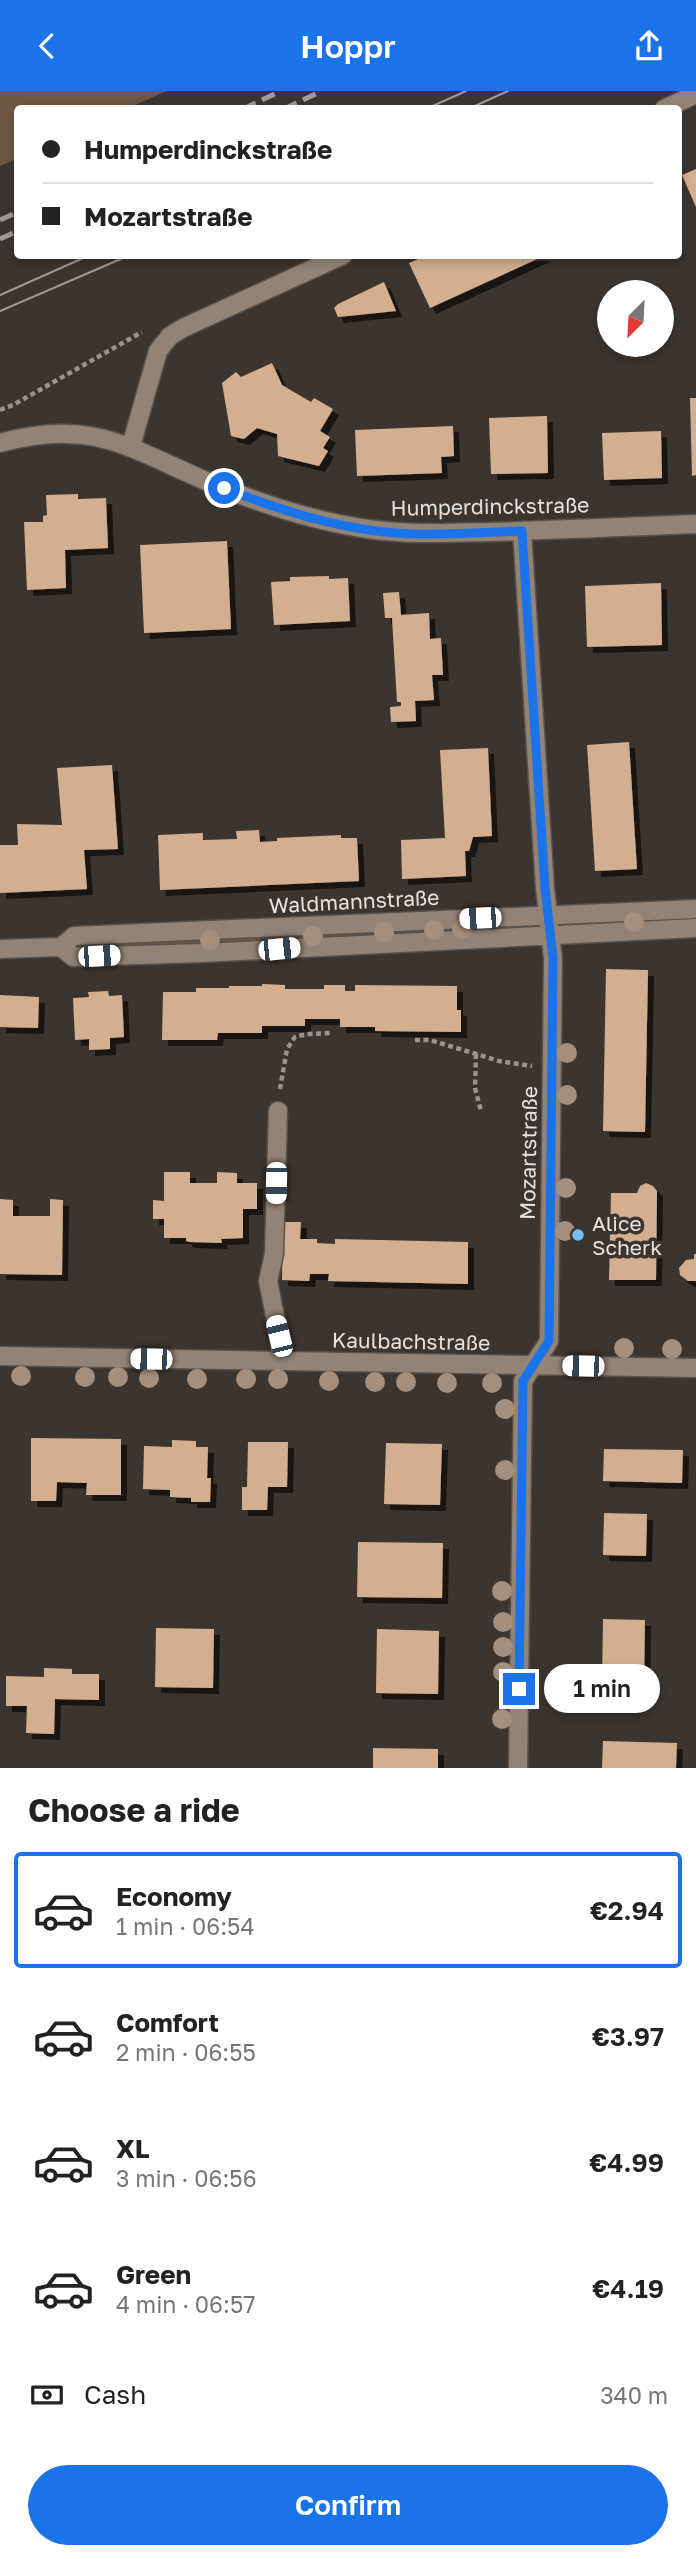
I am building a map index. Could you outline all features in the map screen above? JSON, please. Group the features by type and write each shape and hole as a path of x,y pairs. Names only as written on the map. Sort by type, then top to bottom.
{"street":[{"path":"673,105 696,94"},
{"path":"131,446 158,351 170,337 183,328 333,259"},
{"name":"Humperdinckstraße","path":"0,443 30,435 79,433 131,446 259,502 332,522 412,534 696,524"},
{"name":"Mozartstraße","path":"518,1768 523,1381 549,1341 553,958 522,531"},
{"name":"Waldmannstraße","path":"0,949 61,947 74,936 696,909"},
{"name":"Waldmannstraße","path":"61,947 73,957 215,953 696,928"},
{"path":"278,1111 274,1254 268,1281 281,1361"},
{"name":"Kaulbachstraße","path":"0,1356 696,1368"}],"path":[{"path":"0,410 150,327"},
{"path":"278,1111 287,1049 295,1037 332,1033"},
{"path":"415,1040 430,1040 499,1061 533,1066"},
{"path":"476,1054 475,1088 481,1111"}],"shaded area":[{"path":"0,91 167,91 135,105 14,105 14,160 0,166"},
{"path":"696,916 696,923 585,926 586,921"},
{"path":"522,924 522,929 69,950 70,944"}],"building":[{"path":"696,169 696,207 682,175"},
{"path":"418,259 537,259 430,308 409,263"},
{"path":"384,282 396,311 338,317 334,308 338,304"},
{"path":"272,363 282,385 311,402 314,398 333,409 320,431 330,437 323,448 328,451 319,466 278,456 277,434 257,428 244,439 231,436 222,383 236,372 241,377"},
{"path":"690,398 696,398 696,475 692,476"},
{"path":"547,416 548,473 491,474 489,418"},
{"path":"453,426 454,456 441,457 442,473 357,476 355,430"},
{"path":"661,431 662,478 604,480 602,433"},
{"path":"78,494 78,499 106,498 108,548 65,550 66,588 27,590 24,522 43,522 43,516 47,515 46,495"},
{"path":"227,541 231,629 144,633 140,545"},
{"path":"329,576 329,579 348,578 350,621 274,625 271,582 290,581 290,577"},
{"path":"661,583 662,645 587,647 585,586"},
{"path":"399,592 401,615 429,613 430,639 441,638 443,675 432,675 434,700 415,701 416,721 391,722 390,707 401,706 401,702 397,702 392,618 385,618 383,593"},
{"path":"629,742 637,869 595,871 587,745"},
{"path":"488,748 492,836 473,837 469,851 465,851 466,876 402,879 401,840 445,838 440,750"},
{"path":"112,765 118,849 84,850 87,889 0,893 0,845 18,845 17,824 62,825 57,768"},
{"path":"259,830 260,842 277,841 277,838 341,835 341,838 357,838 359,881 160,890 158,835 203,833 203,840 237,839 236,831"},
{"path":"606,969 648,970 645,1132 603,1131"},
{"path":"285,985 285,989 324,989 324,985 345,985 345,991 355,991 355,985 457,986 461,1032 375,1031 375,1027 340,1027 340,1019 305,1019 305,1026 262,1026 262,1033 218,1033 217,1040 162,1040 163,992 196,992 196,988"},
{"path":"108,991 109,996 122,995 124,1037 110,1038 110,1049 89,1050 89,1039 75,1040 73,998 89,997 88,992"},
{"path":"0,995 39,997 38,1028 0,1027"},
{"path":"164,1172 190,1172 190,1183 217,1183 217,1172 237,1173 237,1183 257,1183 257,1209 243,1209 243,1238 221,1239 222,1243 164,1238 164,1219 153,1219 153,1200 164,1201"},
{"path":"646,1183 657,1191 656,1280 609,1280 611,1193 637,1193 640,1186"},
{"path":"0,1199 13,1200 13,1216 50,1216 50,1199 63,1200 62,1275 0,1274"},
{"path":"283,1222 301,1222 300,1239 317,1239 317,1243 335,1244 335,1239 468,1242 468,1284 328,1281 329,1274 310,1274 309,1281 282,1280"},
{"path":"694,1254 696,1281 688,1281 680,1275 679,1268 686,1260 694,1259"},
{"path":"31,1438 121,1439 121,1495 86,1495 87,1483 57,1482 56,1501 31,1501"},
{"path":"172,1440 196,1441 196,1447 208,1447 207,1478 211,1478 210,1502 191,1502 191,1498 170,1497 170,1490 143,1489 144,1446 172,1447"},
{"path":"248,1442 288,1442 287,1487 268,1487 267,1510 242,1510 242,1487 247,1487"},
{"path":"386,1443 442,1444 440,1505 384,1504"},
{"path":"604,1449 683,1450 682,1483 603,1481"},
{"path":"604,1513 647,1514 646,1556 603,1555"},
{"path":"358,1542 443,1543 442,1598 357,1597"},
{"path":"603,1619 645,1620 644,1683 602,1683"},
{"path":"156,1628 214,1629 213,1688 155,1687"},
{"path":"377,1629 439,1631 438,1694 376,1693"},
{"path":"44,1668 72,1669 72,1674 99,1674 99,1700 55,1699 54,1734 26,1733 27,1706 6,1706 6,1676 44,1677"},
{"path":"603,1741 677,1743 676,1768 602,1768"},
{"path":"373,1748 438,1749 438,1768 373,1768"}],"tram line":[{"path":"435,105 466,91"},
{"path":"477,105 508,91"},
{"path":"0,295 81,259"},
{"path":"0,311 121,259"}],"railway":[{"path":"251,105 281,91"},
{"path":"292,105 322,91"},
{"path":"0,220 14,214"},
{"path":"0,239 14,233"}],"place":[{"name":"Alice Scherk","path":"578,1235"}],"route":[{"path":"224,488 293,512 367,529 412,534 522,531 545,888 553,958 549,1341 523,1381 519,1689"}]}
